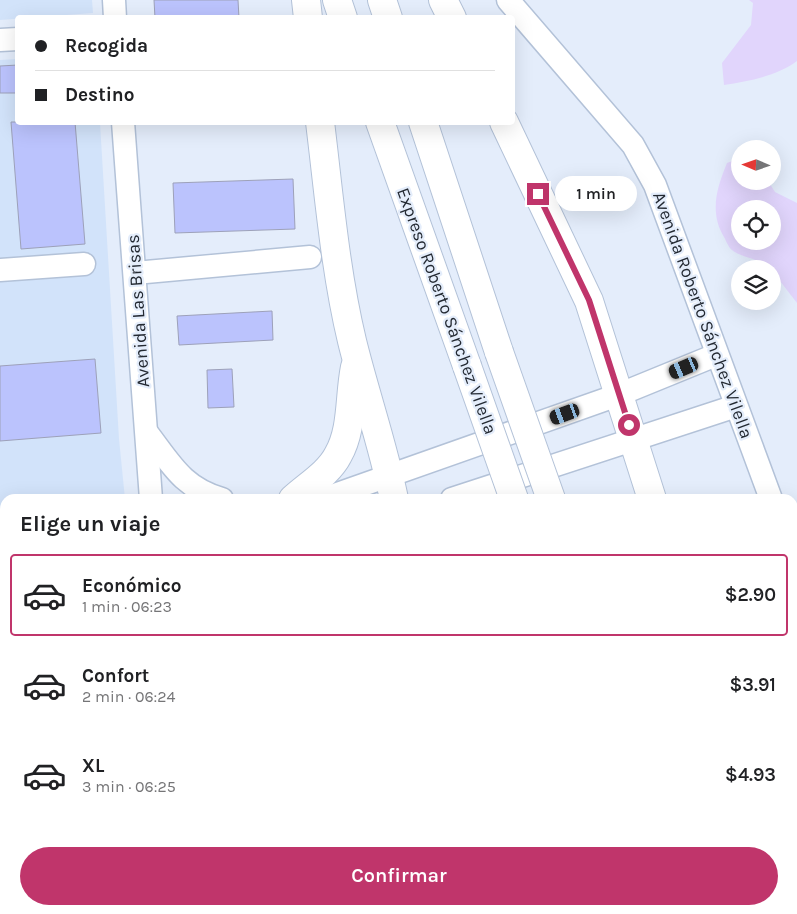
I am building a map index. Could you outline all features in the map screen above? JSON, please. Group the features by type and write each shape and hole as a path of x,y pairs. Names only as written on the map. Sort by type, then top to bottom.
{"highway":[{"path":"306,0 308,15"},
{"path":"337,0 342,15"},
{"path":"382,0 387,15"},
{"path":"443,0 450,15"},
{"path":"320,125 336,252 352,340 392,488"},
{"name":"Expreso Roberto Sánchez Vilella","path":"381,125 512,494"},
{"name":"Expreso Roberto Sánchez Vilella","path":"424,125 499,352 549,494"},
{"path":"505,125 589,300 650,494"},
{"path":"299,494 316,480 338,456 350,414 352,383 357,358"}],"street":[{"path":"114,0 115,15"},
{"name":"Avenida Roberto Sánchez Vilella","path":"508,0 633,145 655,185 769,494"},
{"path":"0,40 15,39"},
{"name":"Avenida Las Brisas","path":"123,125 152,494"},
{"path":"135,273 310,257"},
{"path":"0,270 84,264"},
{"path":"354,494 392,488 716,354"},
{"path":"467,494 736,406"},
{"path":"148,434 181,479 210,494"}],"shaded area":[{"path":"0,0 92,0 93,13 15,15 15,19 0,20"},
{"path":"749,0 797,0 797,61 772,74 753,80 724,85 722,63 751,25 753,3"},
{"path":"15,59 15,125 100,125 119,439 124,494 0,494 0,60"},
{"path":"731,161 731,190 774,190 797,203 797,303 781,282 781,260 756,260 732,250 781,250 781,200 731,200 731,249 719,228 717,218 716,200 720,181 727,163"}],"building":[{"path":"154,0 238,0 239,15 155,15"},
{"path":"15,65 15,93 0,93 0,66"},
{"path":"11,122 15,122 15,125 75,125 85,244 21,249"},
{"path":"293,179 295,229 175,233 173,183"},
{"path":"272,311 273,340 179,345 177,316"},
{"path":"95,359 101,433 0,441 0,366"},
{"path":"232,369 234,407 208,408 207,370"}],"route":[{"path":"538,194 589,300 629,425"}]}
